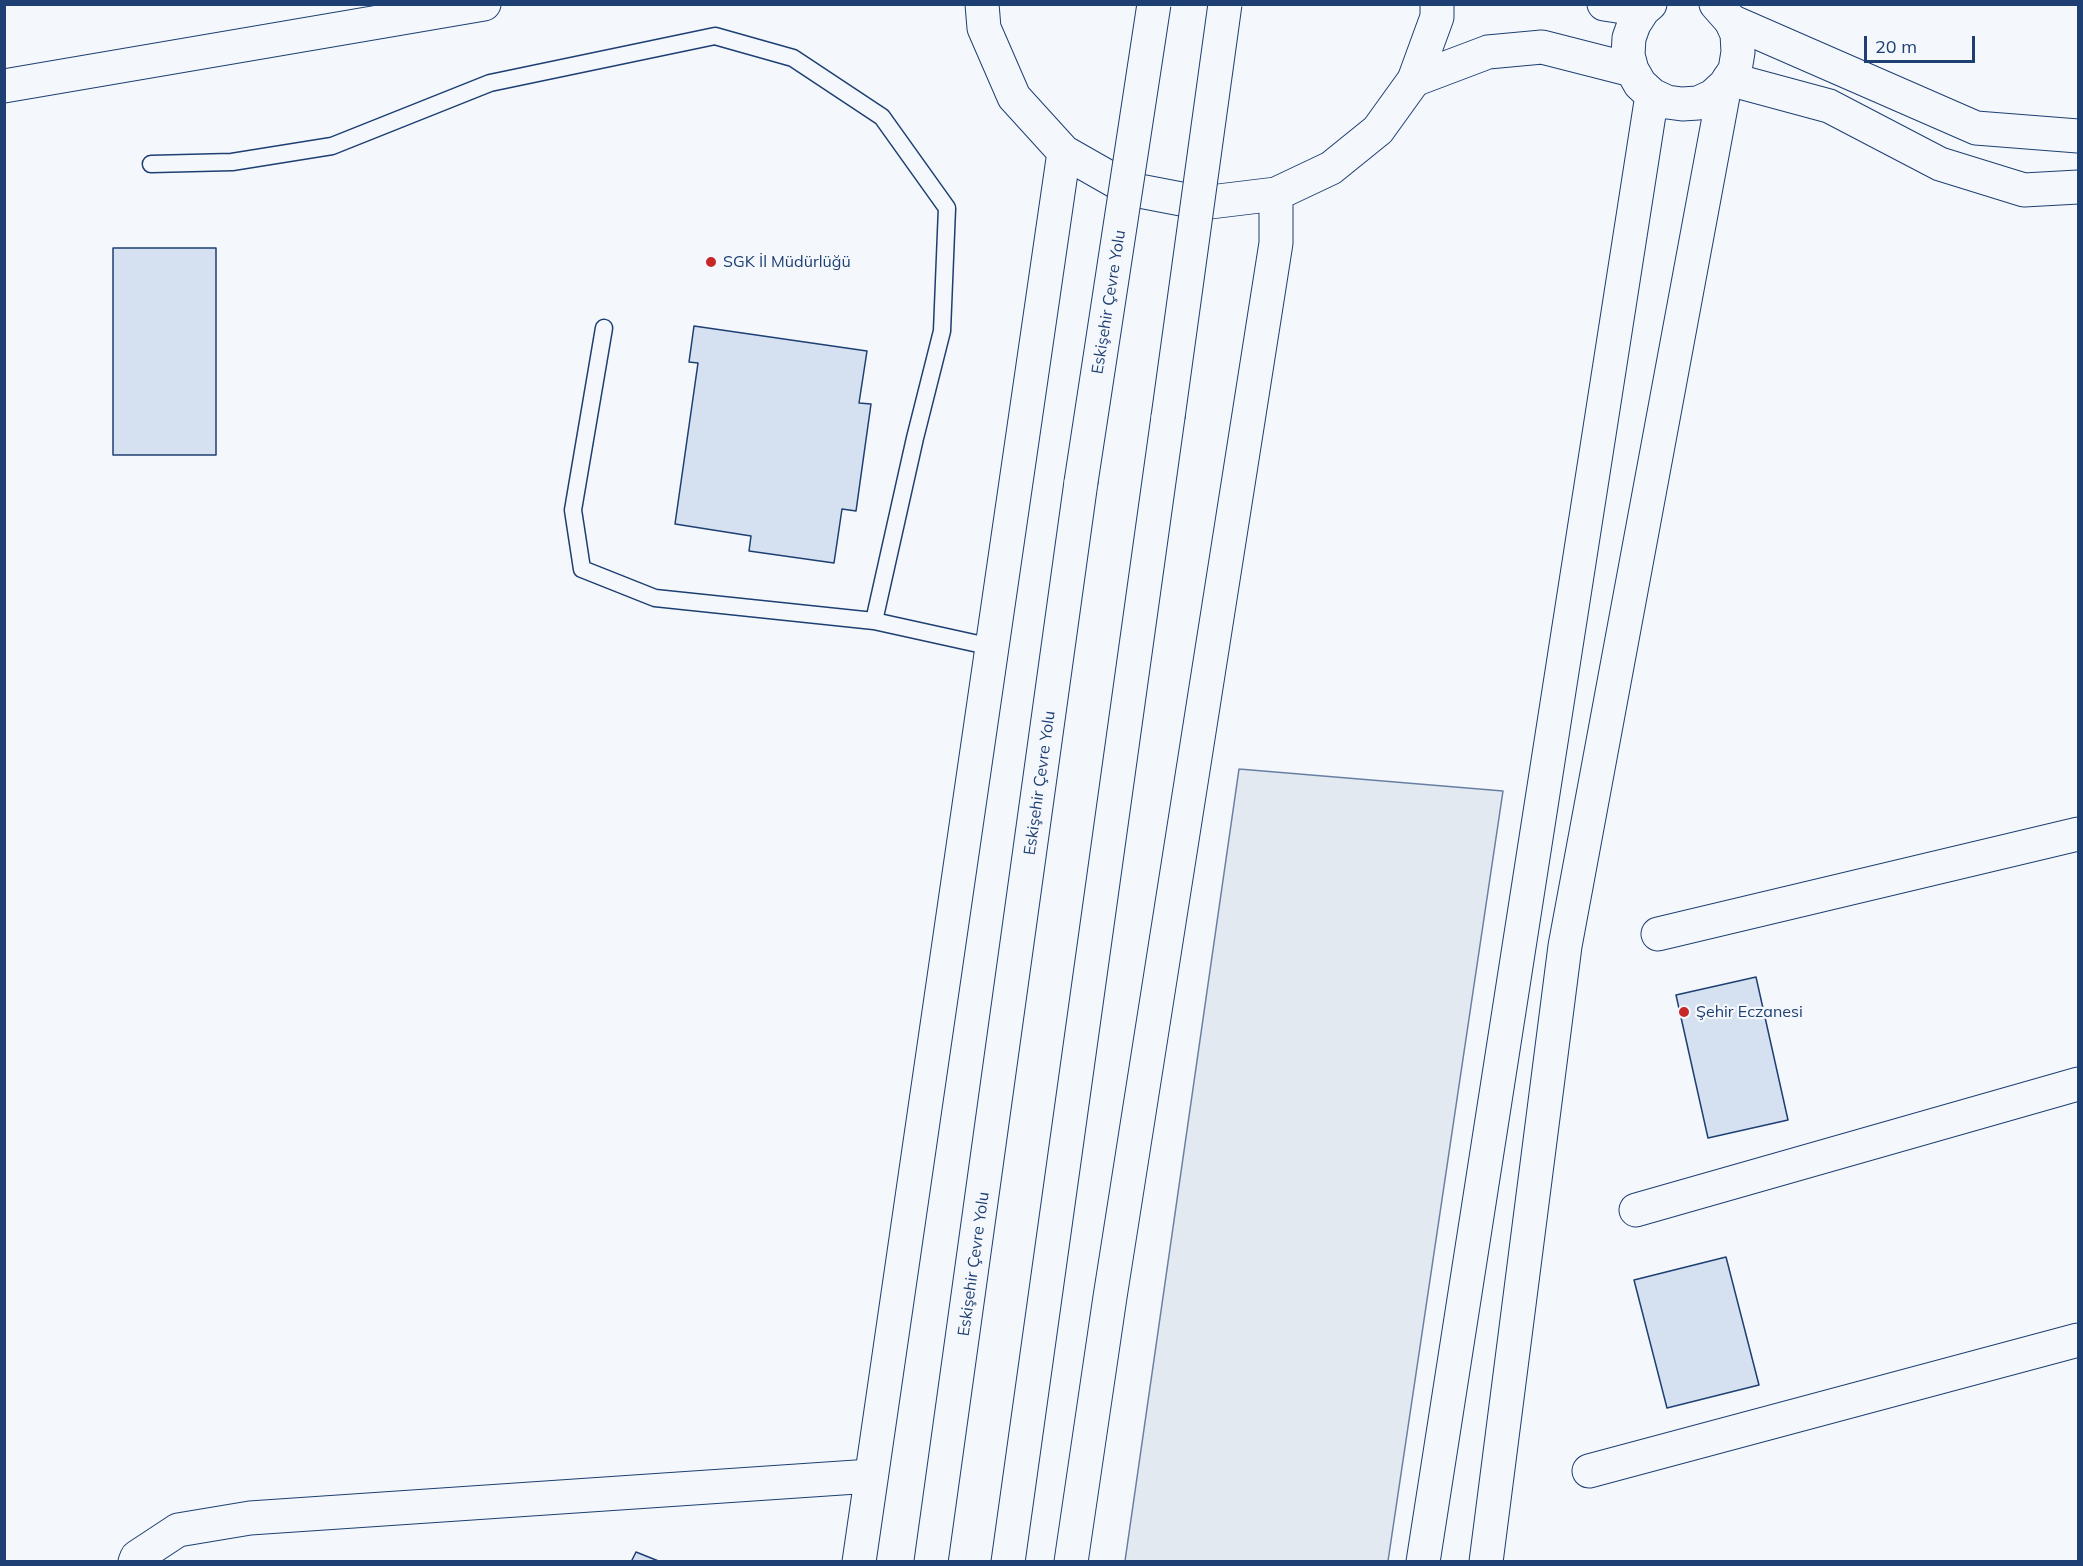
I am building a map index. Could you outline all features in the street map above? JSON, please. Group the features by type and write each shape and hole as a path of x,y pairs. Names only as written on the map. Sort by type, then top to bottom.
{"main road":[{"path":"4,86 484,4"},
{"path":"982,4 984,28 1014,97 1065,152 1129,189 1202,203 1276,194 1331,168 1363,143 1378,130 1414,80 1437,17 1437,4"},
{"name":"Eskişehir Çevre Yolu","path":"931,1562 1081,482 1154,4"},
{"path":"1008,1562 1225,4"},
{"path":"1604,4 1647,7"},
{"path":"1647,7 1634,24 1629,38 1628,55 1632,70 1640,84 1652,95 1667,102 1682,104 1698,102 1713,96 1735,70 1738,52 1737,34 1724,13"},
{"path":"1724,13 1976,129 2079,136"},
{"path":"1414,80 1488,52 1542,47 1632,70"},
{"path":"1727,82 1829,106 1940,164 2024,190 2079,187"},
{"path":"1486,1562 1565,946 1727,82"},
{"path":"1423,1562 1652,95"},
{"path":"860,1562 1065,152"},
{"path":"1071,1562 1112,1286 1276,243 1276,194"},
{"path":"1658,934 2079,834"},
{"path":"1635,1210 2079,1084"},
{"path":"1589,1471 2079,1340"},
{"path":"135,1562 137,1557 178,1530 250,1518 871,1476"}],"lane":[{"path":"151,164 232,162 332,146 490,83 715,36 793,58 882,117 947,208 942,331 915,438 874,621"},
{"path":"604,328 573,510 582,569 655,598 874,621 992,647"}],"shaded area":[{"path":"1239,769 1503,791 1388,1561 1125,1561"}],"building":[{"path":"113,248 216,248 216,455 113,455"},
{"path":"694,326 867,351 859,403 871,404 856,511 842,509 834,563 749,551 751,536 675,524 698,363 689,362"},
{"path":"1756,977 1788,1120 1708,1138 1676,995"},
{"path":"1726,1257 1759,1385 1667,1408 1634,1280"},
{"path":"636,1552 661,1562 631,1562"}],"place":[{"name":"SGK İl Müdürlüğü","path":"711,262"},
{"name":"Şehir Eczanesi","path":"1684,1012"}]}
